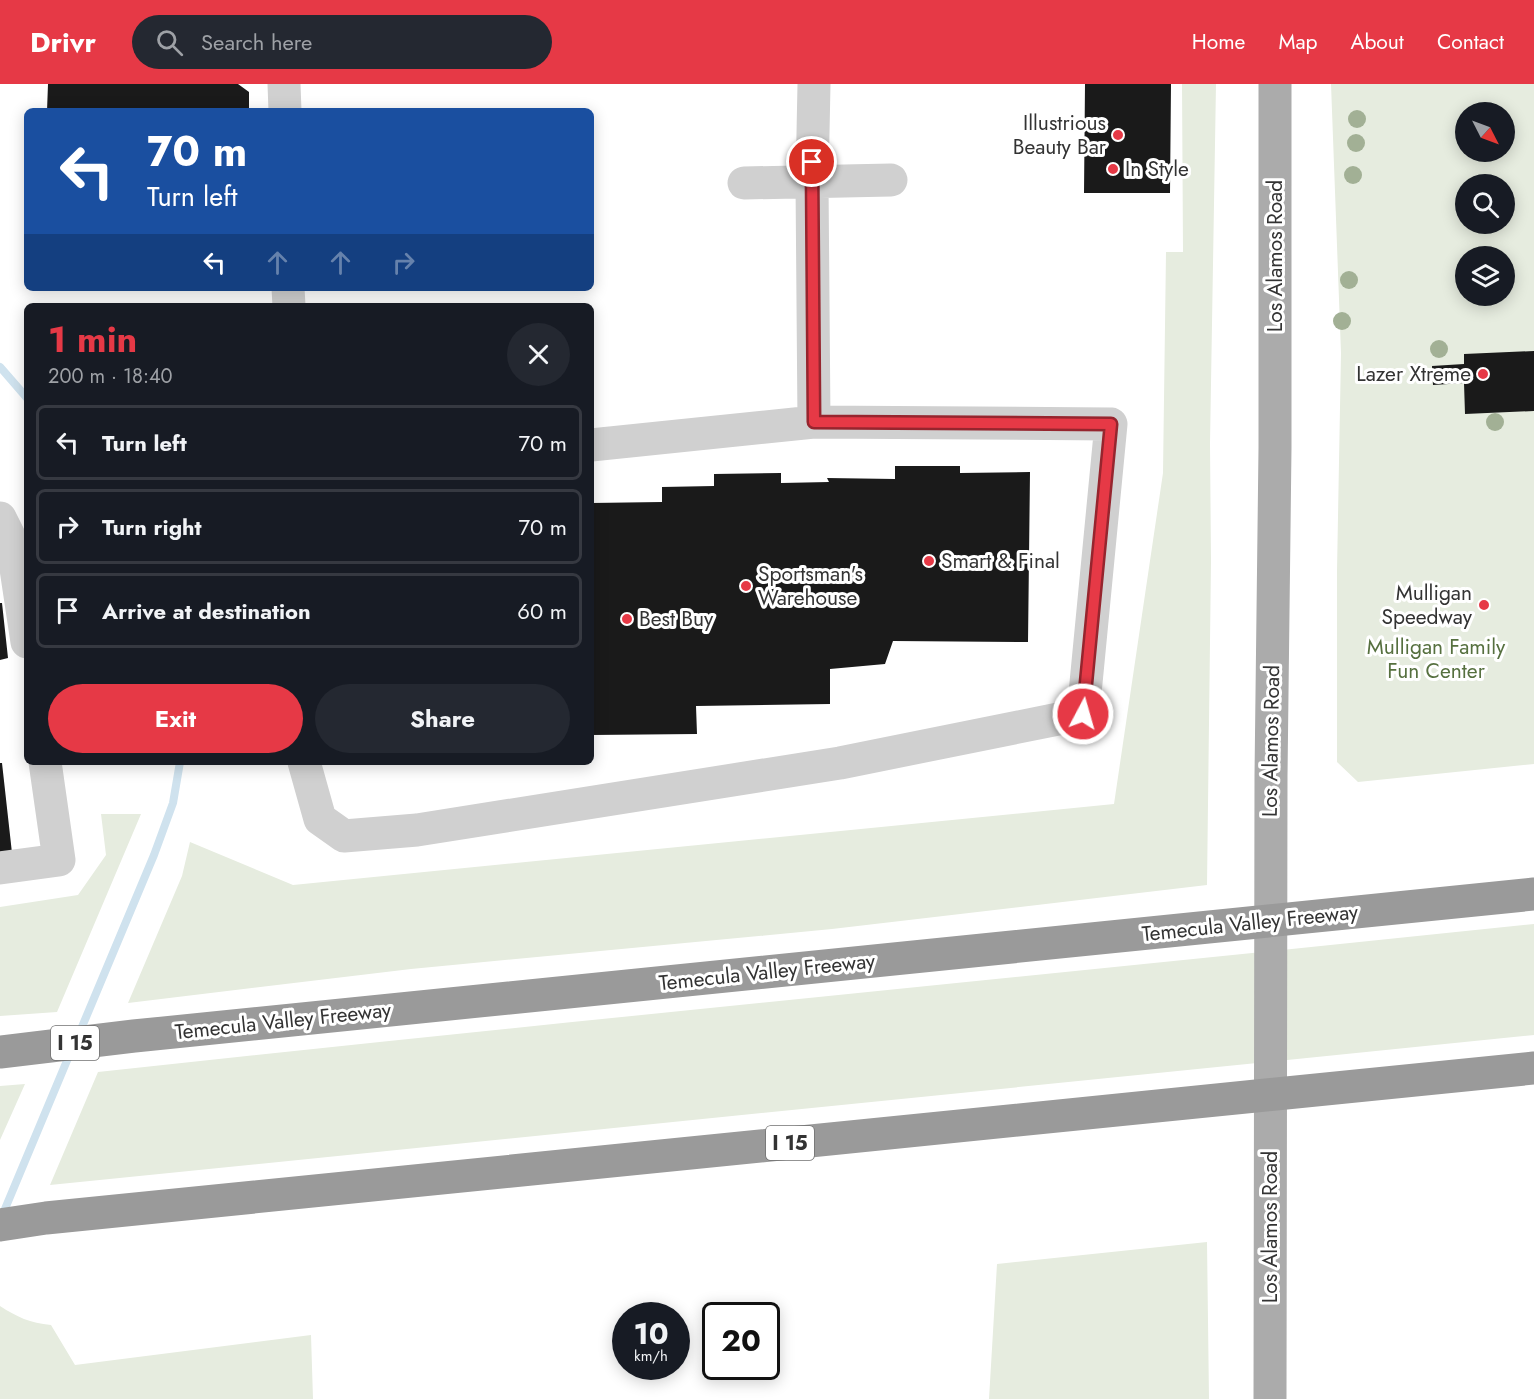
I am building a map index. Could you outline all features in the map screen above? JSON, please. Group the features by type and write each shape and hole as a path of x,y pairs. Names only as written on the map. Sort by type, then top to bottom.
{"highway":[{"name":"Temecula Valley Freeway","path":"8,1051 134,1036 1534,894"},
{"name":"I 15","path":"0,1225 46,1218 1534,1068"}],"main road":[{"name":"Los Alamos Road","path":"1270,1399 1270,776 1275,448 1275,84"}],"lane":[{"path":"284,84 285,108"},
{"path":"814,84 812,182 814,422"},
{"path":"744,183 891,180"},
{"path":"305,765 320,819 344,836 417,830 840,763 1083,714 1111,424 814,422 594,445"},
{"path":"0,519 12,542 24,622"},
{"path":"0,868 59,860 45,765"}],"green space":[{"path":"1182,84 1216,84 1210,444 1207,885 832,929 411,969 128,1003 182,876 190,842 293,885 1114,804 1163,473 1166,252 1183,252"},
{"name":"Mulligan Family Fun Center","path":"1331,84 1534,84 1534,764 1358,782 1337,762 1337,571 1341,353"},
{"path":"101,814 141,814 57,1012 0,1016 0,907 78,895 106,855"},
{"path":"1534,924 1534,1035 50,1185 98,1072"},
{"path":"25,1084 0,1140 0,1086"},
{"path":"1207,1242 1209,1399 989,1399 997,1264"},
{"path":"0,1306 24,1319 51,1325 75,1365 311,1335 313,1399 0,1399"}],"building":[{"path":"48,84 238,84 249,92 249,108 47,108"},
{"path":"1085,84 1171,84 1170,193 1084,193"},
{"name":"Lazer Xtreme","path":"1534,351 1534,411 1465,414 1464,383 1433,385 1432,366 1464,364 1464,354"},
{"path":"895,466 960,466 960,473 1030,472 1028,642 893,641 885,664 830,669 830,704 696,706 697,734 594,735 594,503 662,502 662,487 714,486 714,474 781,473 781,483 829,482 827,478 895,479"},
{"path":"0,603 2,603 8,658 0,660"},
{"path":"0,763 2,763 12,853 0,855"}],"waterway":[{"path":"0,367 24,395"},
{"path":"79,1034 154,855 173,803 179,765"},
{"path":"2,1216 71,1051"}],"place":[{"name":"Illustrious Beauty Bar","path":"1118,135"},
{"name":"In Style","path":"1113,169"},
{"name":"Lazer Xtreme","path":"1483,374"},
{"name":"Smart & Final","path":"929,561"},
{"name":"Sportsman's Warehouse","path":"746,586"},
{"name":"Mulligan Speedway","path":"1484,605"},
{"name":"Best Buy","path":"627,619"}],"route":[{"path":"812,162 814,422 1111,424 1083,714"}]}
